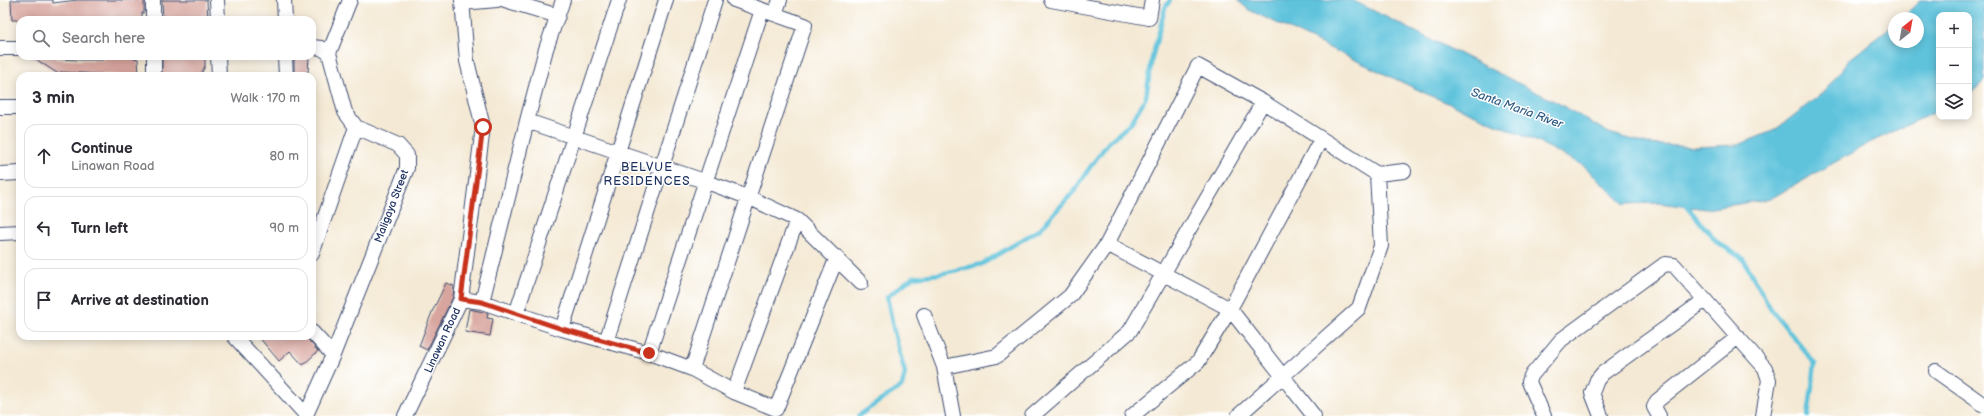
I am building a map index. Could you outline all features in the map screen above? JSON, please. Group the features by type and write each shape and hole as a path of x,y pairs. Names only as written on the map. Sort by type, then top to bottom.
{"street":[{"path":"153,0 153,16"},
{"path":"217,0 218,16"},
{"path":"284,0 285,16"},
{"path":"316,236 356,127 345,112 329,53 350,0"},
{"path":"462,1 496,0"},
{"path":"505,0 558,16"},
{"path":"482,302 526,121 546,49 563,0"},
{"path":"516,314 573,136 619,0"},
{"path":"562,329 666,0"},
{"path":"606,342 715,0"},
{"path":"692,369 750,198 805,25 734,0"},
{"path":"649,353 707,182 769,12 780,0"},
{"path":"1054,0 1108,5 1149,18 1152,0"},
{"name":"Linawan Road","path":"406,416 461,299 483,127 467,61 462,1"},
{"path":"316,47 321,48 329,53"},
{"path":"0,48 16,48"},
{"path":"154,60 154,72"},
{"path":"218,60 219,72"},
{"path":"285,60 286,72"},
{"path":"944,367 997,356 1070,296 1107,244 1198,66 1263,102 1378,174 1404,171"},
{"path":"1032,416 1130,332 1263,102"},
{"path":"0,107 16,107"},
{"path":"526,121 707,182 750,198 798,220 837,257 861,283"},
{"name":"Maligaya Street","path":"307,415 333,356 407,168 407,155 398,145 356,127"},
{"path":"1132,416 1198,362 1230,310 1321,138"},
{"path":"0,174 16,173"},
{"path":"1238,416 1359,308 1381,246 1378,174"},
{"path":"734,392 798,220"},
{"path":"0,233 16,232"},
{"path":"1107,244 1230,310 1314,416"},
{"path":"461,299 482,302 562,329 649,353 692,369 734,392 776,409 837,257"},
{"path":"1544,416 1528,382 1531,376 1562,340 1665,264 1674,265 1765,368 1769,380 1763,416"},
{"path":"1601,416 1592,392 1597,380 1603,373 1705,300"},
{"path":"924,315 944,367 953,416"},
{"path":"316,337 333,356"},
{"path":"1659,416 1654,407 1657,401 1738,337"},
{"path":"238,340 307,415"},
{"path":"1936,370 1984,405"}],"water":[{"name":"Santa Maria River","path":"1237,0 1352,0 1558,103 1609,133 1647,144 1693,147 1738,145 1775,130 1824,92 1850,59 1888,29 1888,48 1924,48 1924,12 1908,12 1920,0 1984,0 1984,81 1972,92 1972,12 1936,12 1936,111 1869,143 1770,199 1706,209 1659,203 1624,204 1584,166 1540,143 1427,94 1249,10"}],"building":[{"path":"11,0 53,0 53,3 77,0 144,0 144,13 142,13 142,16 16,16 16,20 12,20"},
{"path":"162,0 207,0 208,16 163,16"},
{"path":"37,60 138,60 139,72 55,72"},
{"path":"162,60 205,60 205,66 202,72 162,72"},
{"path":"294,60 309,60 308,72 294,72"},
{"path":"446,283 454,286 453,297 427,350 419,346 432,312"},
{"path":"469,309 488,313 487,318 493,319 490,336 465,332"},
{"path":"261,340 308,340 318,351 303,365 290,351 279,361"}],"waterway":[{"path":"858,416 902,386 905,373 894,332 887,297 913,277 940,274 982,264 1040,229 1076,189 1108,143 1131,123 1146,97 1152,58 1165,8 1170,0"},
{"path":"1684,203 1717,242 1743,259 1771,309 1815,364 1808,416"}],"district":[{"name":"BELVUE RESIDENCES","path":"647,174"}],"route":[{"path":"483,127 461,299 482,302 562,329 649,353"}]}
